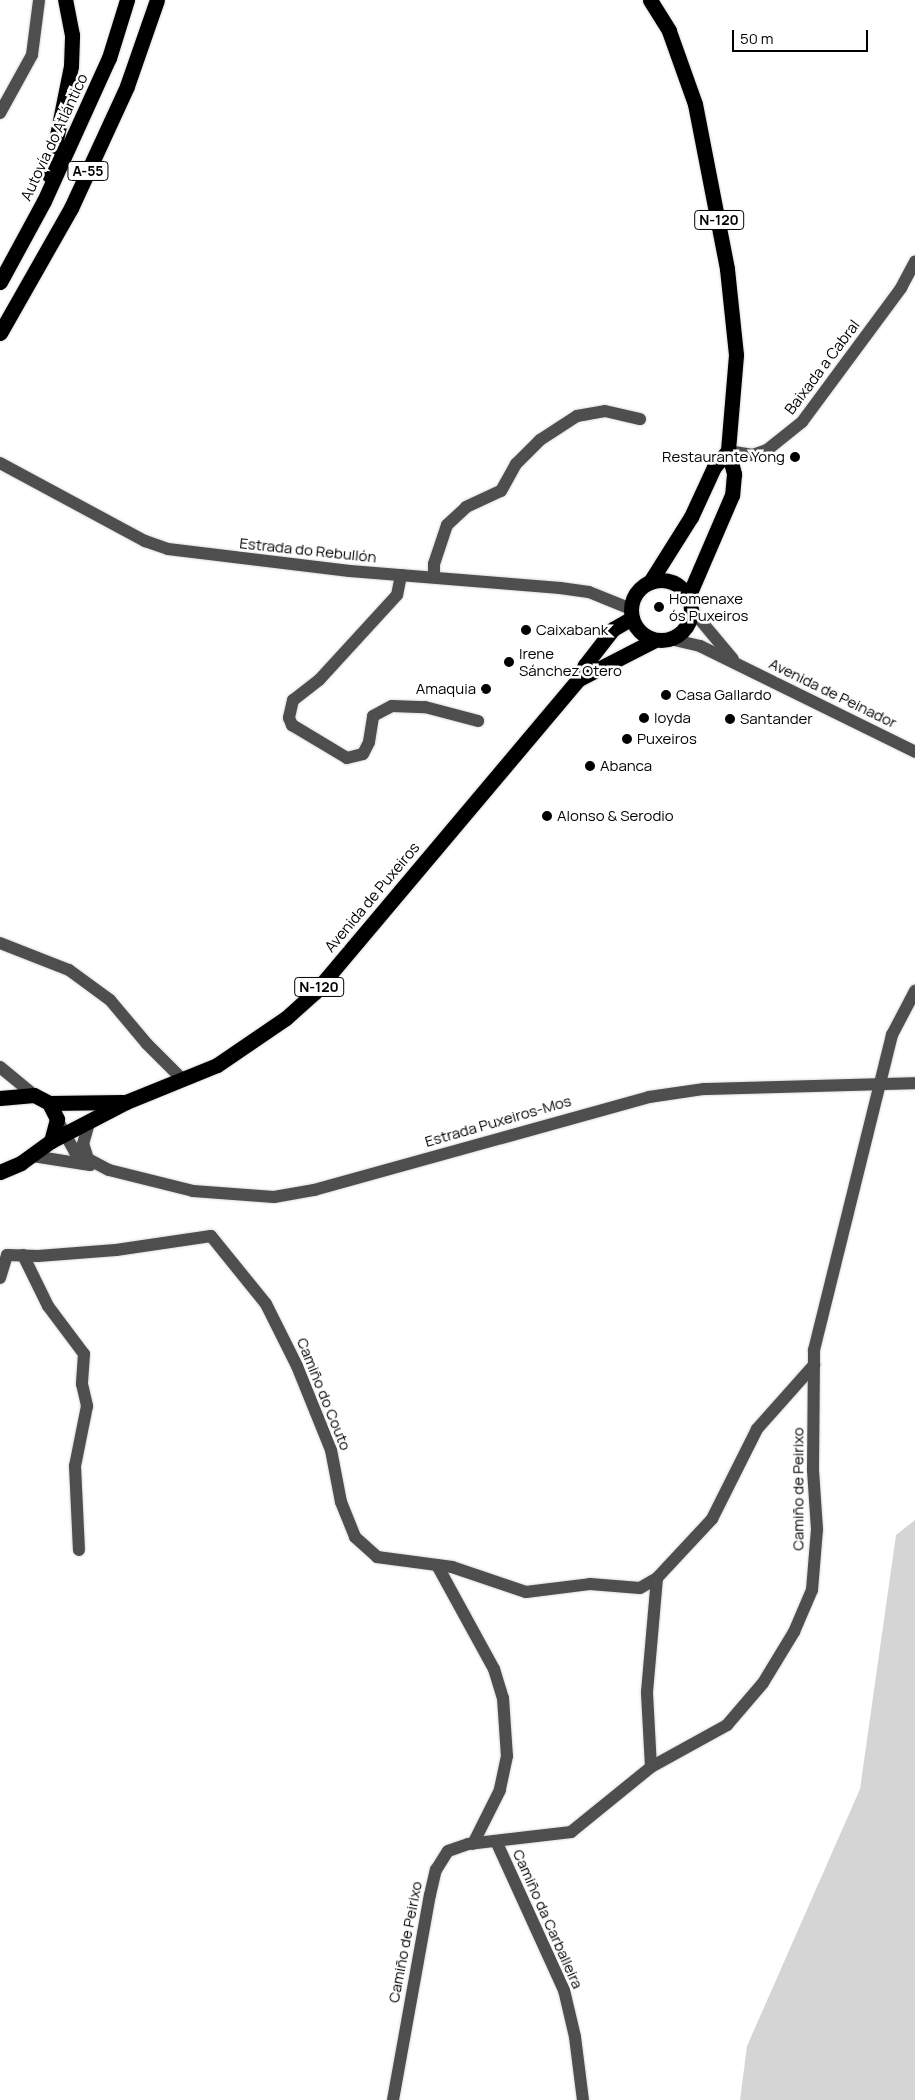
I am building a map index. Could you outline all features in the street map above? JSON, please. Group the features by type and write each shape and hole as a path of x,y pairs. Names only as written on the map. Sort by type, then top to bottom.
{"highway":[{"path":"44,201 71,66 72,35 65,0"},
{"name":"Autovía do Atlántico","path":"0,282 44,201 109,58 127,0"},
{"name":"A-55","path":"0,333 72,208 127,86 157,0"},
{"name":"N-120","path":"650,0 669,31 696,104 713,183 727,269 736,355 728,451 734,474 732,495 689,603 684,630 670,639 655,640"},
{"path":"655,640 638,630 631,613 636,592 650,582 691,517 714,467 728,451"},
{"path":"650,582 667,581 676,584 689,603"},
{"name":"Avenida de Puxeiros","path":"0,1172 34,1156 57,1138 126,1102 217,1065 255,1041 316,992 579,679 585,665 613,629 631,613"},
{"name":"Avenida de Puxeiros","path":"579,679 655,640"},
{"path":"0,1098 34,1095 49,1102 57,1119 57,1138"},
{"name":"N-120","path":"49,1102 126,1102"}],"street":[{"path":"0,113 32,54 39,0"},
{"name":"Baixada a Cabral","path":"728,451 754,455 767,450 802,422 901,288 915,262"},
{"path":"434,577 434,564 446,524 466,507 501,491 516,464 540,440 578,416 605,411 640,419"},
{"name":"Estrada do Rebullón","path":"0,463 145,541 168,549 218,558 589,592 631,613"},
{"path":"401,575 397,595 319,680 294,700 289,718 292,725 347,758 363,754 370,742 373,716 392,706 425,707 478,721"},
{"name":"Avenida de Peinador","path":"689,603 736,663"},
{"name":"Avenida de Peinador","path":"670,639 700,646 915,752"},
{"path":"0,943 69,970 110,1000 147,1044 183,1080"},
{"name":"Camiño de Peirixo","path":"393,2100 436,1870 448,1852 474,1844 571,1832 651,1767 727,1725 763,1683 794,1632 808,1598 817,1529 813,1470 814,1350 892,1035 915,991"},
{"path":"0,1067 34,1095"},
{"name":"Estrada Puxeiros-Mos","path":"34,1156 92,1164 194,1191 274,1197 314,1190 648,1097 704,1089 915,1083"},
{"path":"90,1120 83,1144 92,1164"},
{"path":"57,1138 92,1164"},
{"name":"Camiño do Couto","path":"2,1252 23,1255 116,1250 210,1236 266,1304 297,1366 331,1450 341,1502 355,1537 377,1557 436,1565 526,1592 590,1584 640,1588 657,1578 712,1519 757,1429 814,1365"},
{"path":"0,1278 2,1252"},
{"path":"23,1255 48,1306 84,1354 82,1384 87,1406 75,1466 79,1550"},
{"path":"436,1565 494,1670 503,1698 507,1756 500,1790 474,1844"},
{"path":"651,1767 647,1692 657,1578"},
{"name":"Camiño da Carballeira","path":"496,1841 564,1990 575,2037 583,2100"}],"shaded area":[{"path":"915,1520 915,2100 740,2100 747,2046 860,1789 896,1535"}],"place":[{"name":"Restaurante Yong","path":"795,457"},
{"name":"Homenaxe ós Puxeiros","path":"659,607"},
{"name":"Caixabank","path":"526,630"},
{"name":"Irene Sánchez Otero","path":"509,662"},
{"name":"Amaquia","path":"486,689"},
{"name":"Casa Gallardo","path":"666,695"},
{"name":"loyda","path":"644,718"},
{"name":"Santander","path":"730,719"},
{"name":"Puxeiros","path":"627,739"},
{"name":"Abanca","path":"590,766"},
{"name":"Alonso & Serodio","path":"547,816"}]}
